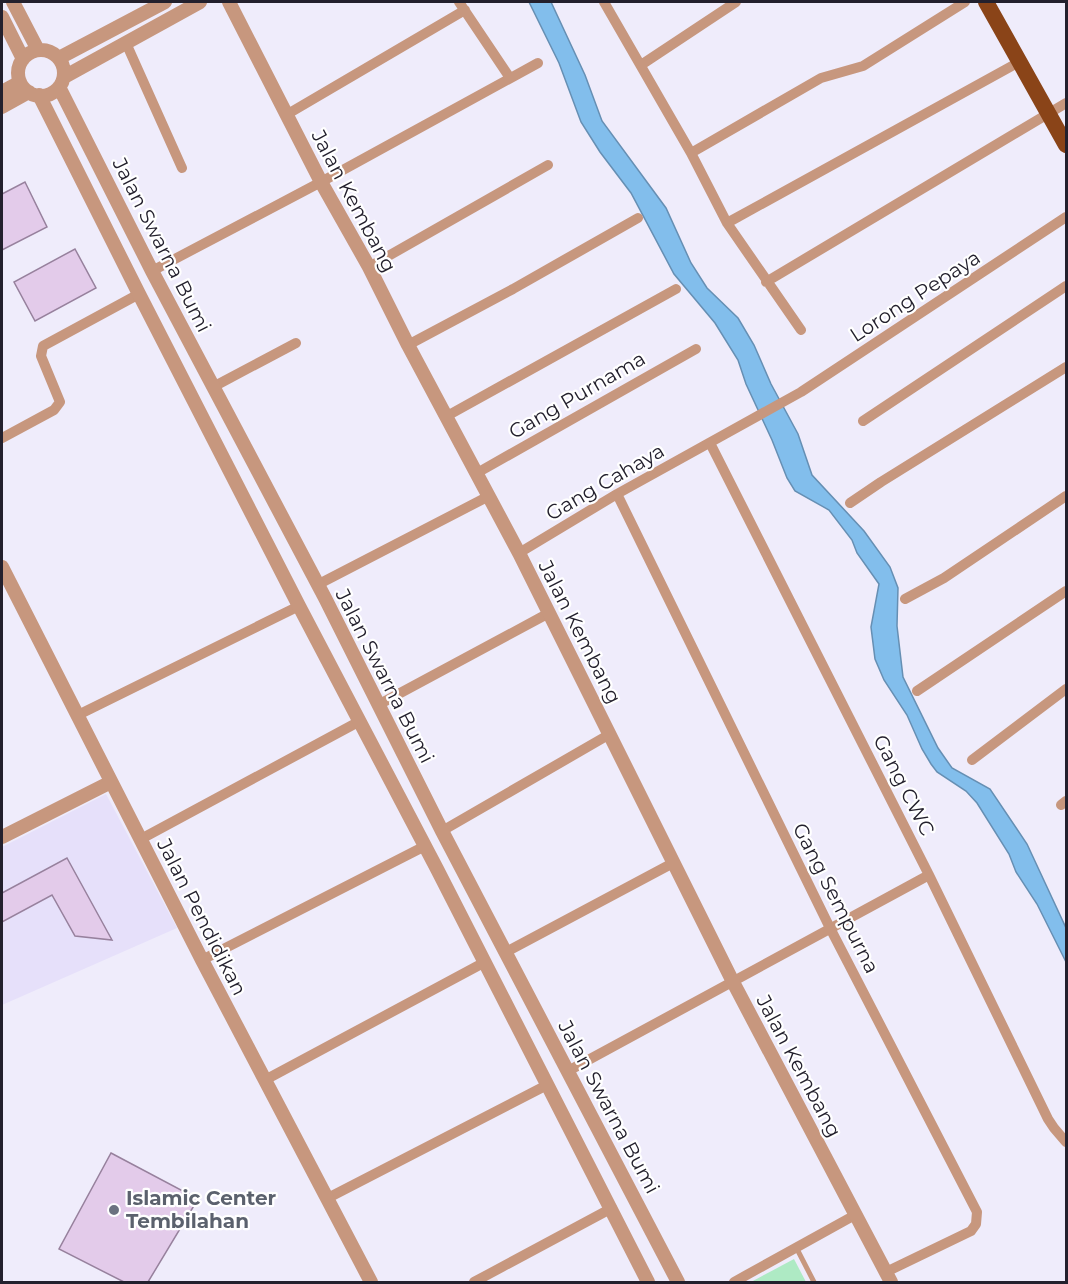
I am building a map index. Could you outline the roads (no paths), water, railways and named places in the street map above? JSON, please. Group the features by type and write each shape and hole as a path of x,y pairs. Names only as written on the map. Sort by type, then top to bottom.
{"highway":[{"path":"987,2 1066,145"}],"street":[{"path":"13,2 38,50"},
{"path":"59,58 165,2"},
{"path":"2,92 29,89 50,93 61,82 200,2"},
{"name":"Jalan Kembang","path":"229,2 321,182 369,267 519,553 733,982 889,1277"},
{"path":"604,2 691,153 727,223 801,330"},
{"path":"640,65 736,2"},
{"path":"691,153 821,78 863,66 965,2"},
{"path":"286,115 462,6 510,78"},
{"path":"2,17 23,59"},
{"path":"126,43 182,168"},
{"path":"61,82 64,70 59,58 50,51 38,50 27,55 18,70 139,294 612,1208 648,1282"},
{"path":"727,223 1021,61"},
{"path":"152,271 321,182 538,63"},
{"name":"Jalan Swarna Bumi","path":"61,82 152,271 678,1282"},
{"path":"2,107 29,89"},
{"path":"766,282 1066,103"},
{"path":"369,267 548,165"},
{"name":"Lorong Pepaya","path":"760,416 783,404 1066,217"},
{"path":"408,345 638,218"},
{"path":"863,421 1066,286"},
{"path":"447,416 676,289"},
{"path":"2,438 54,410 60,402 60,397 41,356 43,346 139,294"},
{"path":"213,387 296,343"},
{"name":"Gang Purnama","path":"477,473 696,349"},
{"path":"850,503 1066,367"},
{"name":"Gang Cahaya","path":"519,553 617,494 760,416"},
{"name":"Gang CWC","path":"710,443 929,875 1048,1119 1066,1142"},
{"name":"Gang Sempurna","path":"617,494 830,928 977,1212 976,1224 971,1231 889,1277"},
{"path":"317,585 489,496"},
{"path":"904,599 944,578 1066,496"},
{"name":"Jalan Pendidikan","path":"2,567 202,960 371,1282"},
{"path":"917,691 1066,591"},
{"path":"78,715 299,606"},
{"path":"378,705 549,613"},
{"path":"313,630 334,618"},
{"path":"972,760 1066,689"},
{"path":"141,839 360,721"},
{"path":"442,831 610,734"},
{"path":"2,837 111,782"},
{"path":"202,960 425,846"},
{"path":"437,869 457,858"},
{"path":"506,952 673,863"},
{"path":"568,1071 929,875"},
{"path":"265,1080 485,962"},
{"path":"326,1199 547,1085"},
{"path":"577,1144 600,1132"},
{"path":"474,1282 612,1208"},
{"path":"734,1282 855,1215"}],"lane":[{"path":"797,1249 814,1282"}],"water":[{"path":"529,2 551,2 585,75 602,121 666,208 691,263 707,288 738,318 754,345 771,384 798,434 812,475 864,531 890,567 898,588 897,626 903,677 938,748 952,768 990,789 1027,844 1066,928 1066,962 1037,904 977,803 966,791 937,772 922,749 907,715 884,680 875,659 871,627 879,584 857,553 852,540 829,510 795,491 787,478 746,384 738,360 715,323 674,274 631,193 581,122 559,63"}],"place":[{"name":"Islamic Center Tembilahan","path":"114,1210"}]}
